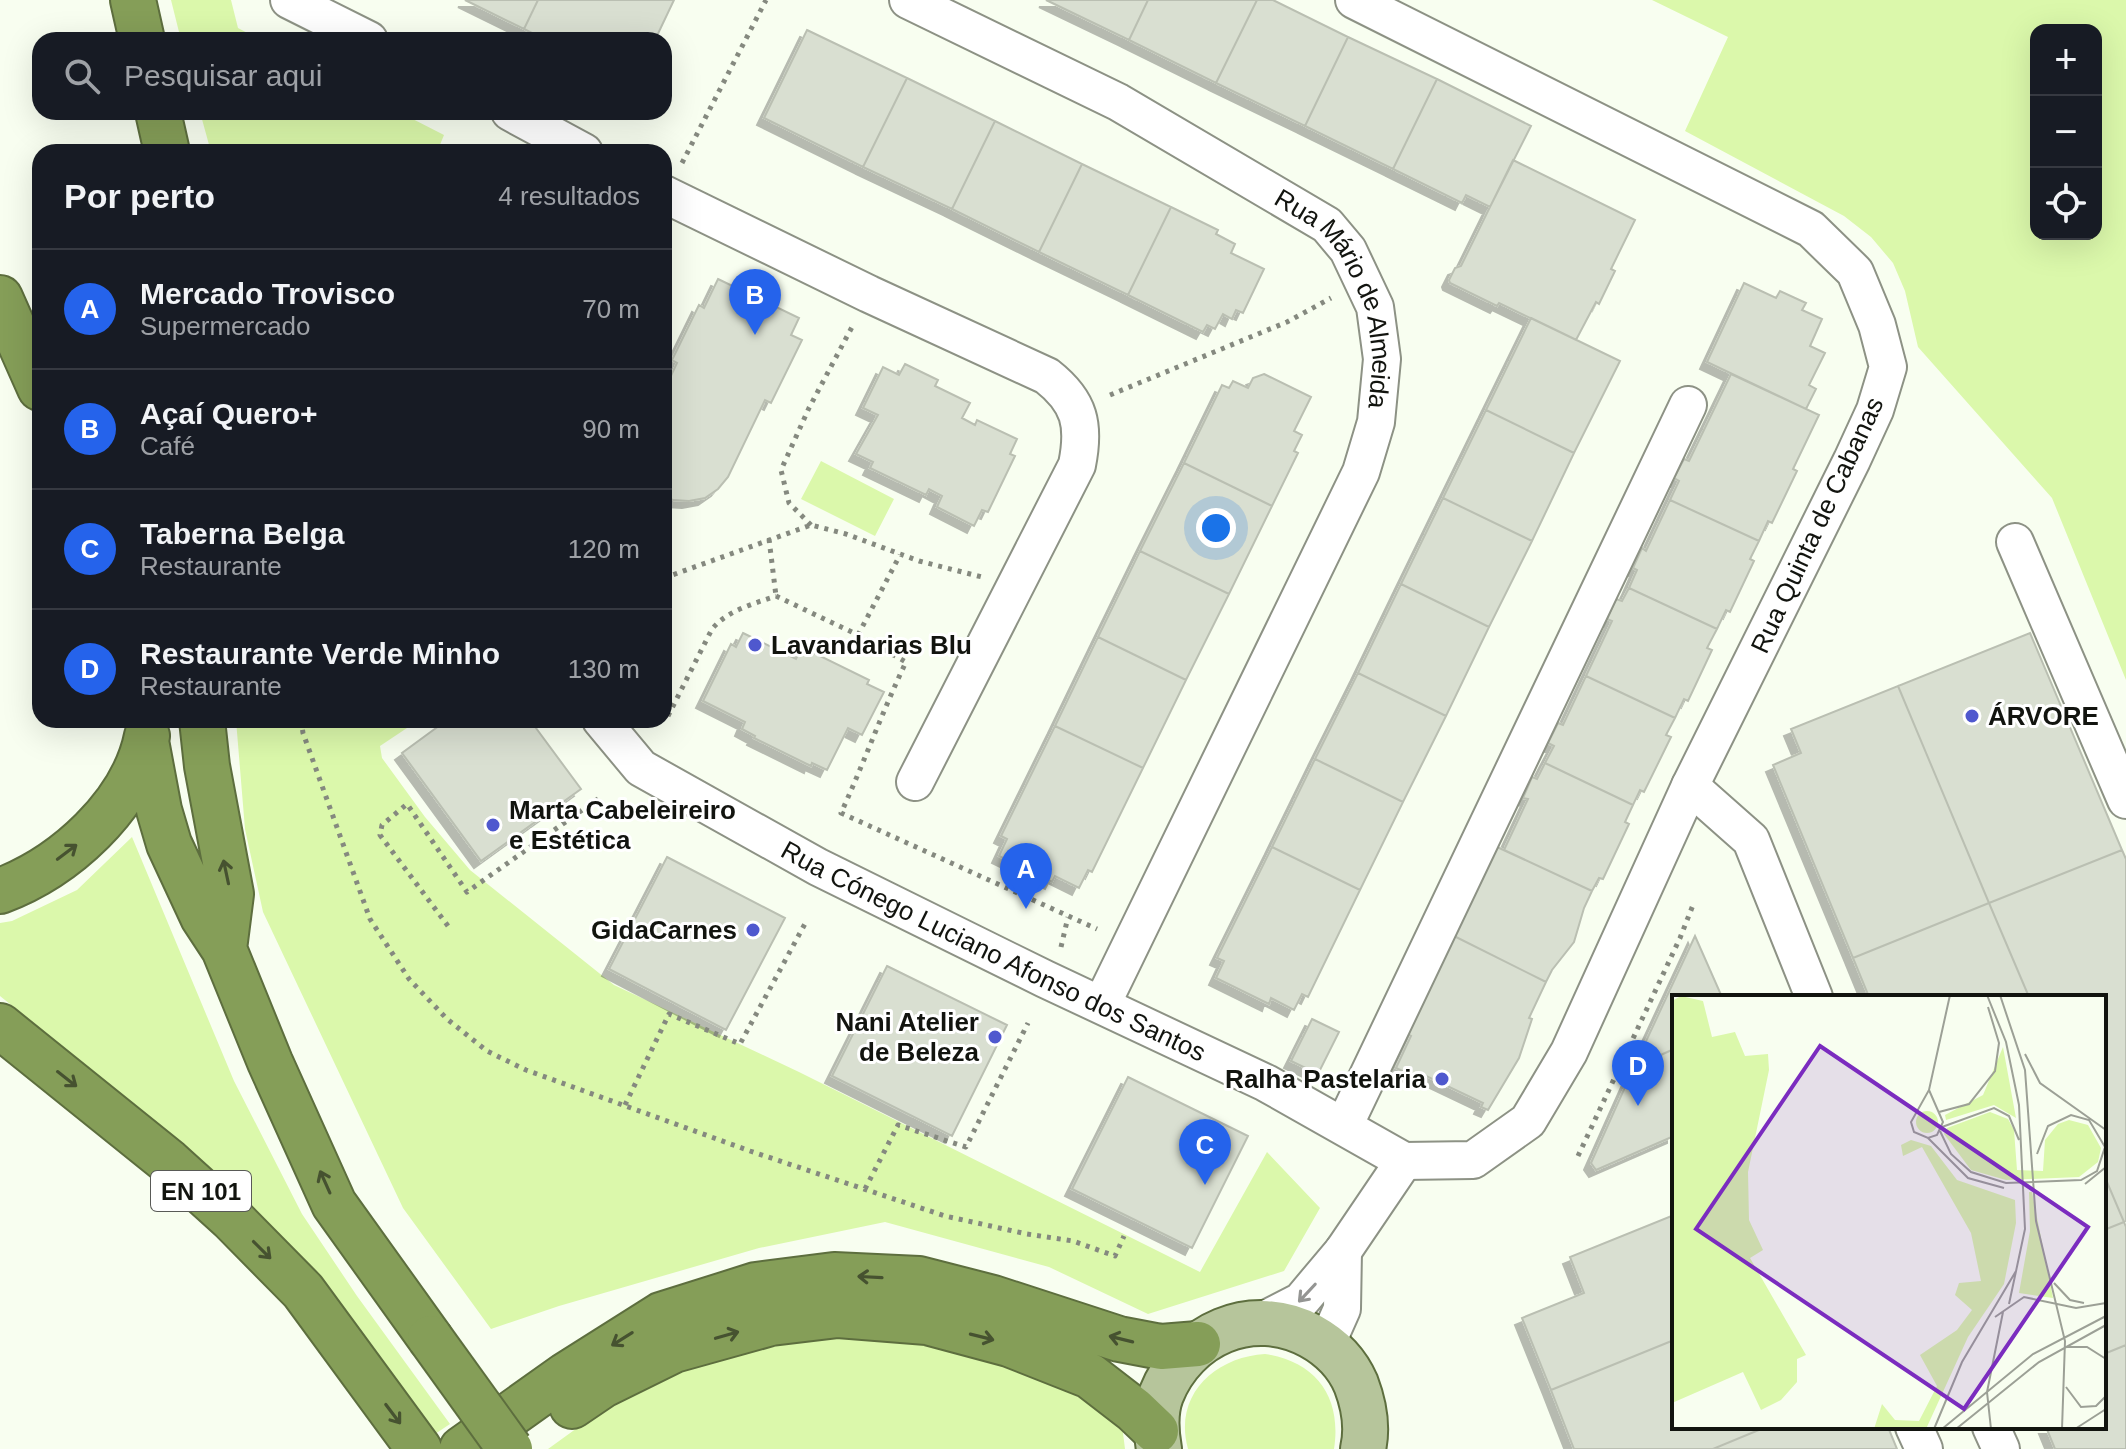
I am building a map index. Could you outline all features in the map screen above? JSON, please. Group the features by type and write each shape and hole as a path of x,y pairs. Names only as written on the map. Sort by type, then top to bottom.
{"highway":[{"path":"133,0 140,32"},
{"path":"160,120 165,144"},
{"path":"0,298 32,370"},
{"path":"203,728 213,804 231,894 224,949"},
{"path":"148,730 159,810 169,844 203,917 224,949 270,1062 334,1204 511,1449 603,1385 674,1350 771,1323 838,1315 927,1322 1009,1344 1090,1376 1134,1410 1157,1440"},
{"path":"0,891 53,862 88,836 115,806 132,776 148,730"},
{"name":"EN 101","path":"2,1029 126,1126 232,1219 303,1291 419,1449"},
{"path":"462,1449 566,1375 661,1315 756,1285 834,1275 919,1279 993,1298 1119,1339 1161,1347 1198,1344"}],"main road":[{"path":"1157,1440 1160,1398 1174,1368 1198,1344 1227,1328 1260,1322 1295,1328 1326,1345 1350,1370 1363,1402 1366,1436 1363,1449"}],"street":[{"path":"289,0 353,32"},
{"name":"Rua Mário de Almeida","path":"908,0 1118,102 1327,225 1348,250 1375,307 1382,359 1376,422 1361,472 1102,1004"},
{"name":"Rua Quinta de Cabanas","path":"1354,0 1811,229 1855,272 1877,325 1888,367 1875,410 1690,786 1569,1052 1528,1121 1473,1160 1404,1161"},
{"path":"525,120 569,144"},
{"path":"672,198 1047,376 1063,388 1076,409 1081,426 1077,465 915,782"},
{"path":"1344,1126 1688,405"},
{"path":"2015,542 2126,800"},
{"name":"Rua Cónego Luciano Afonso dos Santos","path":"608,728 641,768 818,867 1266,1083 1404,1161"},
{"path":"1690,786 1751,840 1813,995"},
{"path":"1260,1322 1301,1301 1343,1251 1404,1161"},
{"path":"1326,1345 1342,1309 1343,1251"},
{"path":"1915,1429 1924,1449"},
{"path":"1992,1429 2001,1449"}],"path":[{"path":"672,181 766,0"},
{"path":"1076,409 1287,322 1364,281"},
{"path":"869,294 809,408 781,470 789,503 811,525 846,534 900,555 1015,587"},
{"path":"672,575 811,525"},
{"path":"769,539 776,596"},
{"path":"858,635 900,555"},
{"path":"672,708 712,629 721,619 740,609 776,596 858,635 906,662 881,714 863,766 841,813 1111,935"},
{"path":"302,728 370,919 409,979 447,1019 487,1051 526,1070 750,1151 945,1216 1073,1241 1115,1256 1124,1236"},
{"path":"448,926 380,835 382,825 407,804 467,892 602,796"},
{"path":"1578,1156 1693,905"},
{"path":"1061,948 1068,917"},
{"path":"625,1105 669,1014 740,1044 807,920"},
{"path":"865,1189 898,1125 966,1147 1028,1023"}],"green space":[{"path":"171,0 231,0 238,28 246,32 179,32"},
{"path":"1652,0 2126,0 2126,680 2052,498 1918,347 1905,291 1893,263 1871,237 1844,216 1685,131 1728,37"},
{"path":"202,120 415,120 444,135 440,144 209,144"},
{"path":"821,461 894,499 875,536 801,499"},
{"path":"237,728 407,728 380,746 382,758 425,817 470,870 614,985 799,1072 1200,1272 1267,1152 1320,1208 1284,1271 1148,1314 1049,1267 885,1222 759,1248 491,1329 403,1208 263,912 245,829"},
{"path":"132,837 234,1081 302,1214 450,1424 432,1436 277,1235 158,1124 0,996 0,923 12,921 77,890"},
{"path":"842,1330 931,1339 1085,1389 1122,1425 1125,1449 548,1449 613,1402 681,1370 772,1340"},
{"path":"1265,1354 1299,1365 1322,1385 1334,1414 1334,1449 1188,1449 1185,1430 1187,1412 1202,1382 1230,1363"}],"building":[{"path":"465,0 538,0 524,29"},
{"path":"538,0 674,0 659,32 530,32 524,29"},
{"path":"1046,0 1148,0 1129,40"},
{"path":"1148,0 1257,0 1216,83 1129,40"},
{"path":"1257,0 1273,0 1348,37 1305,126 1216,83"},
{"path":"807,30 907,78 863,167 764,118"},
{"path":"1348,37 1437,79 1393,169 1305,126"},
{"path":"907,78 995,121 952,209 863,167"},
{"path":"1437,79 1531,126 1490,207 1466,195 1462,203 1393,169"},
{"path":"995,121 1082,164 1039,252 952,209"},
{"path":"1513,160 1635,220 1611,269 1615,271 1599,304 1596,302 1576,340 1450,283"},
{"path":"1082,164 1171,207 1128,295 1039,252"},
{"path":"1171,207 1218,230 1216,234 1235,244 1231,253 1264,269 1243,313 1236,310 1232,319 1223,314 1215,329 1207,325 1203,332 1128,295"},
{"path":"718,279 799,318 791,335 802,340 771,403 765,400 728,477 705,498 673,500 672,374 677,363 672,360 699,305 704,308"},
{"path":"1744,283 1776,298 1780,291 1806,303 1802,310 1822,319 1810,346 1825,353 1809,385 1816,389 1806,409 1707,362"},
{"path":"1531,318 1620,361 1574,453 1486,410"},
{"path":"905,364 938,380 935,386 970,403 962,418 975,425 977,420 1017,439 1010,454 1015,456 988,512 982,510 974,526 937,507 942,496 929,489 926,495 870,468 873,462 856,454 878,415 863,408 883,367 899,375"},
{"path":"1264,374 1311,397 1294,431 1302,435 1294,451 1298,453 1272,506 1184,463 1222,385 1229,388 1233,381 1248,388 1253,378"},
{"path":"1731,374 1819,415 1793,469 1797,471 1772,523 1768,521 1759,541 1670,500 1679,481 1674,478 1684,459 1689,461"},
{"path":"1486,410 1574,453 1532,541 1443,498"},
{"path":"1184,463 1272,506 1229,594 1140,551"},
{"path":"1443,498 1532,541 1489,627 1401,584"},
{"path":"1670,500 1759,541 1750,559 1754,561 1730,612 1726,610 1717,629 1629,588 1642,548 1646,551"},
{"path":"1140,551 1229,594 1186,680 1098,637"},
{"path":"1401,584 1489,627 1446,716 1358,673"},
{"path":"1629,588 1717,629 1707,648 1712,650 1688,701 1684,699 1675,718 1586,676 1612,621 1607,619 1616,599 1622,601"},
{"path":"743,633 796,659 802,647 869,680 867,684 884,692 862,735 848,728 827,770 812,763 811,766 754,738 742,729 745,722 703,701 731,644 736,647"},
{"path":"2030,633 2122,850 1989,903 1898,686"},
{"path":"1098,637 1186,680 1143,768 1055,726"},
{"path":"1358,673 1446,716 1403,802 1315,759"},
{"path":"1586,676 1675,718 1666,735 1671,737 1644,792 1640,790 1633,805 1545,763 1554,746 1548,743 1558,723 1563,725"},
{"path":"1898,686 1989,903 1853,958 1773,765 1801,753 1791,729"},
{"path":"1055,726 1143,768 1092,872 1088,870 1079,888 1055,876 1052,882 999,856 1007,839 1001,836"},
{"name":"Marta Cabeleireiro e Estética","path":"436,728 536,728 581,789 481,861 402,753"},
{"path":"1315,759 1403,802 1360,890 1272,847"},
{"path":"1545,763 1633,805 1625,822 1629,824 1603,879 1599,878 1592,891 1504,850 1528,799 1523,798 1532,777 1537,779"},
{"path":"1272,847 1360,890 1308,997 1302,994 1294,1010 1271,998 1269,1004 1216,978 1224,961 1217,958"},
{"path":"1497,847 1592,891 1574,942 1546,982 1454,936"},
{"path":"2122,850 2126,859 2124,1222 2106,1180 2106,995 2028,995 1989,903"},
{"path":"667,857 785,918 726,1030 609,969"},
{"path":"1989,903 2028,995 1868,995 1853,958"},
{"path":"1454,936 1546,982 1529,1018 1532,1019 1519,1058 1488,1110 1481,1107 1483,1103 1420,1073 1417,1078 1396,1068 1411,1036 1406,1033"},
{"path":"1695,936 1721,995 1672,995 1672,1050 1634,1067"},
{"path":"887,966 1007,1025 952,1136 832,1076"},
{"path":"1312,1019 1339,1032 1318,1074 1291,1061"},
{"path":"1672,1050 1672,1137 1596,1170 1591,1163 1634,1067"},
{"path":"1128,1077 1248,1136 1192,1248 1072,1189"},
{"path":"2106,1180 2124,1222 2106,1229"},
{"path":"1672,1216 1672,1341 1551,1390 1522,1318 1584,1293 1570,1257"},
{"path":"2124,1222 2126,1227 2126,1345 2106,1353 2106,1229"},
{"path":"1672,1341 1672,1429 1761,1429 1713,1449 1574,1449 1551,1390"},
{"path":"2126,1345 2126,1449 2055,1449 2047,1429 2106,1429 2106,1353"},
{"path":"1761,1429 1889,1429 1897,1449 1713,1449"}],"place":[{"name":"Açaí Quero+","path":"755,335"},
{"name":"Lavandarias Blu","path":"755,645"},
{"name":"ÁRVORE","path":"1972,716"},
{"name":"Marta Cabeleireiro e Estética","path":"493,825"},
{"name":"Mercado Trovisco","path":"1026,909"},
{"name":"GidaCarnes","path":"753,930"},
{"name":"Nani Atelier de Beleza","path":"995,1037"},
{"name":"Ralha Pastelaria","path":"1442,1079"},
{"name":"Restaurante Verde Minho","path":"1638,1106"},
{"name":"Taberna Belga","path":"1205,1185"}]}
